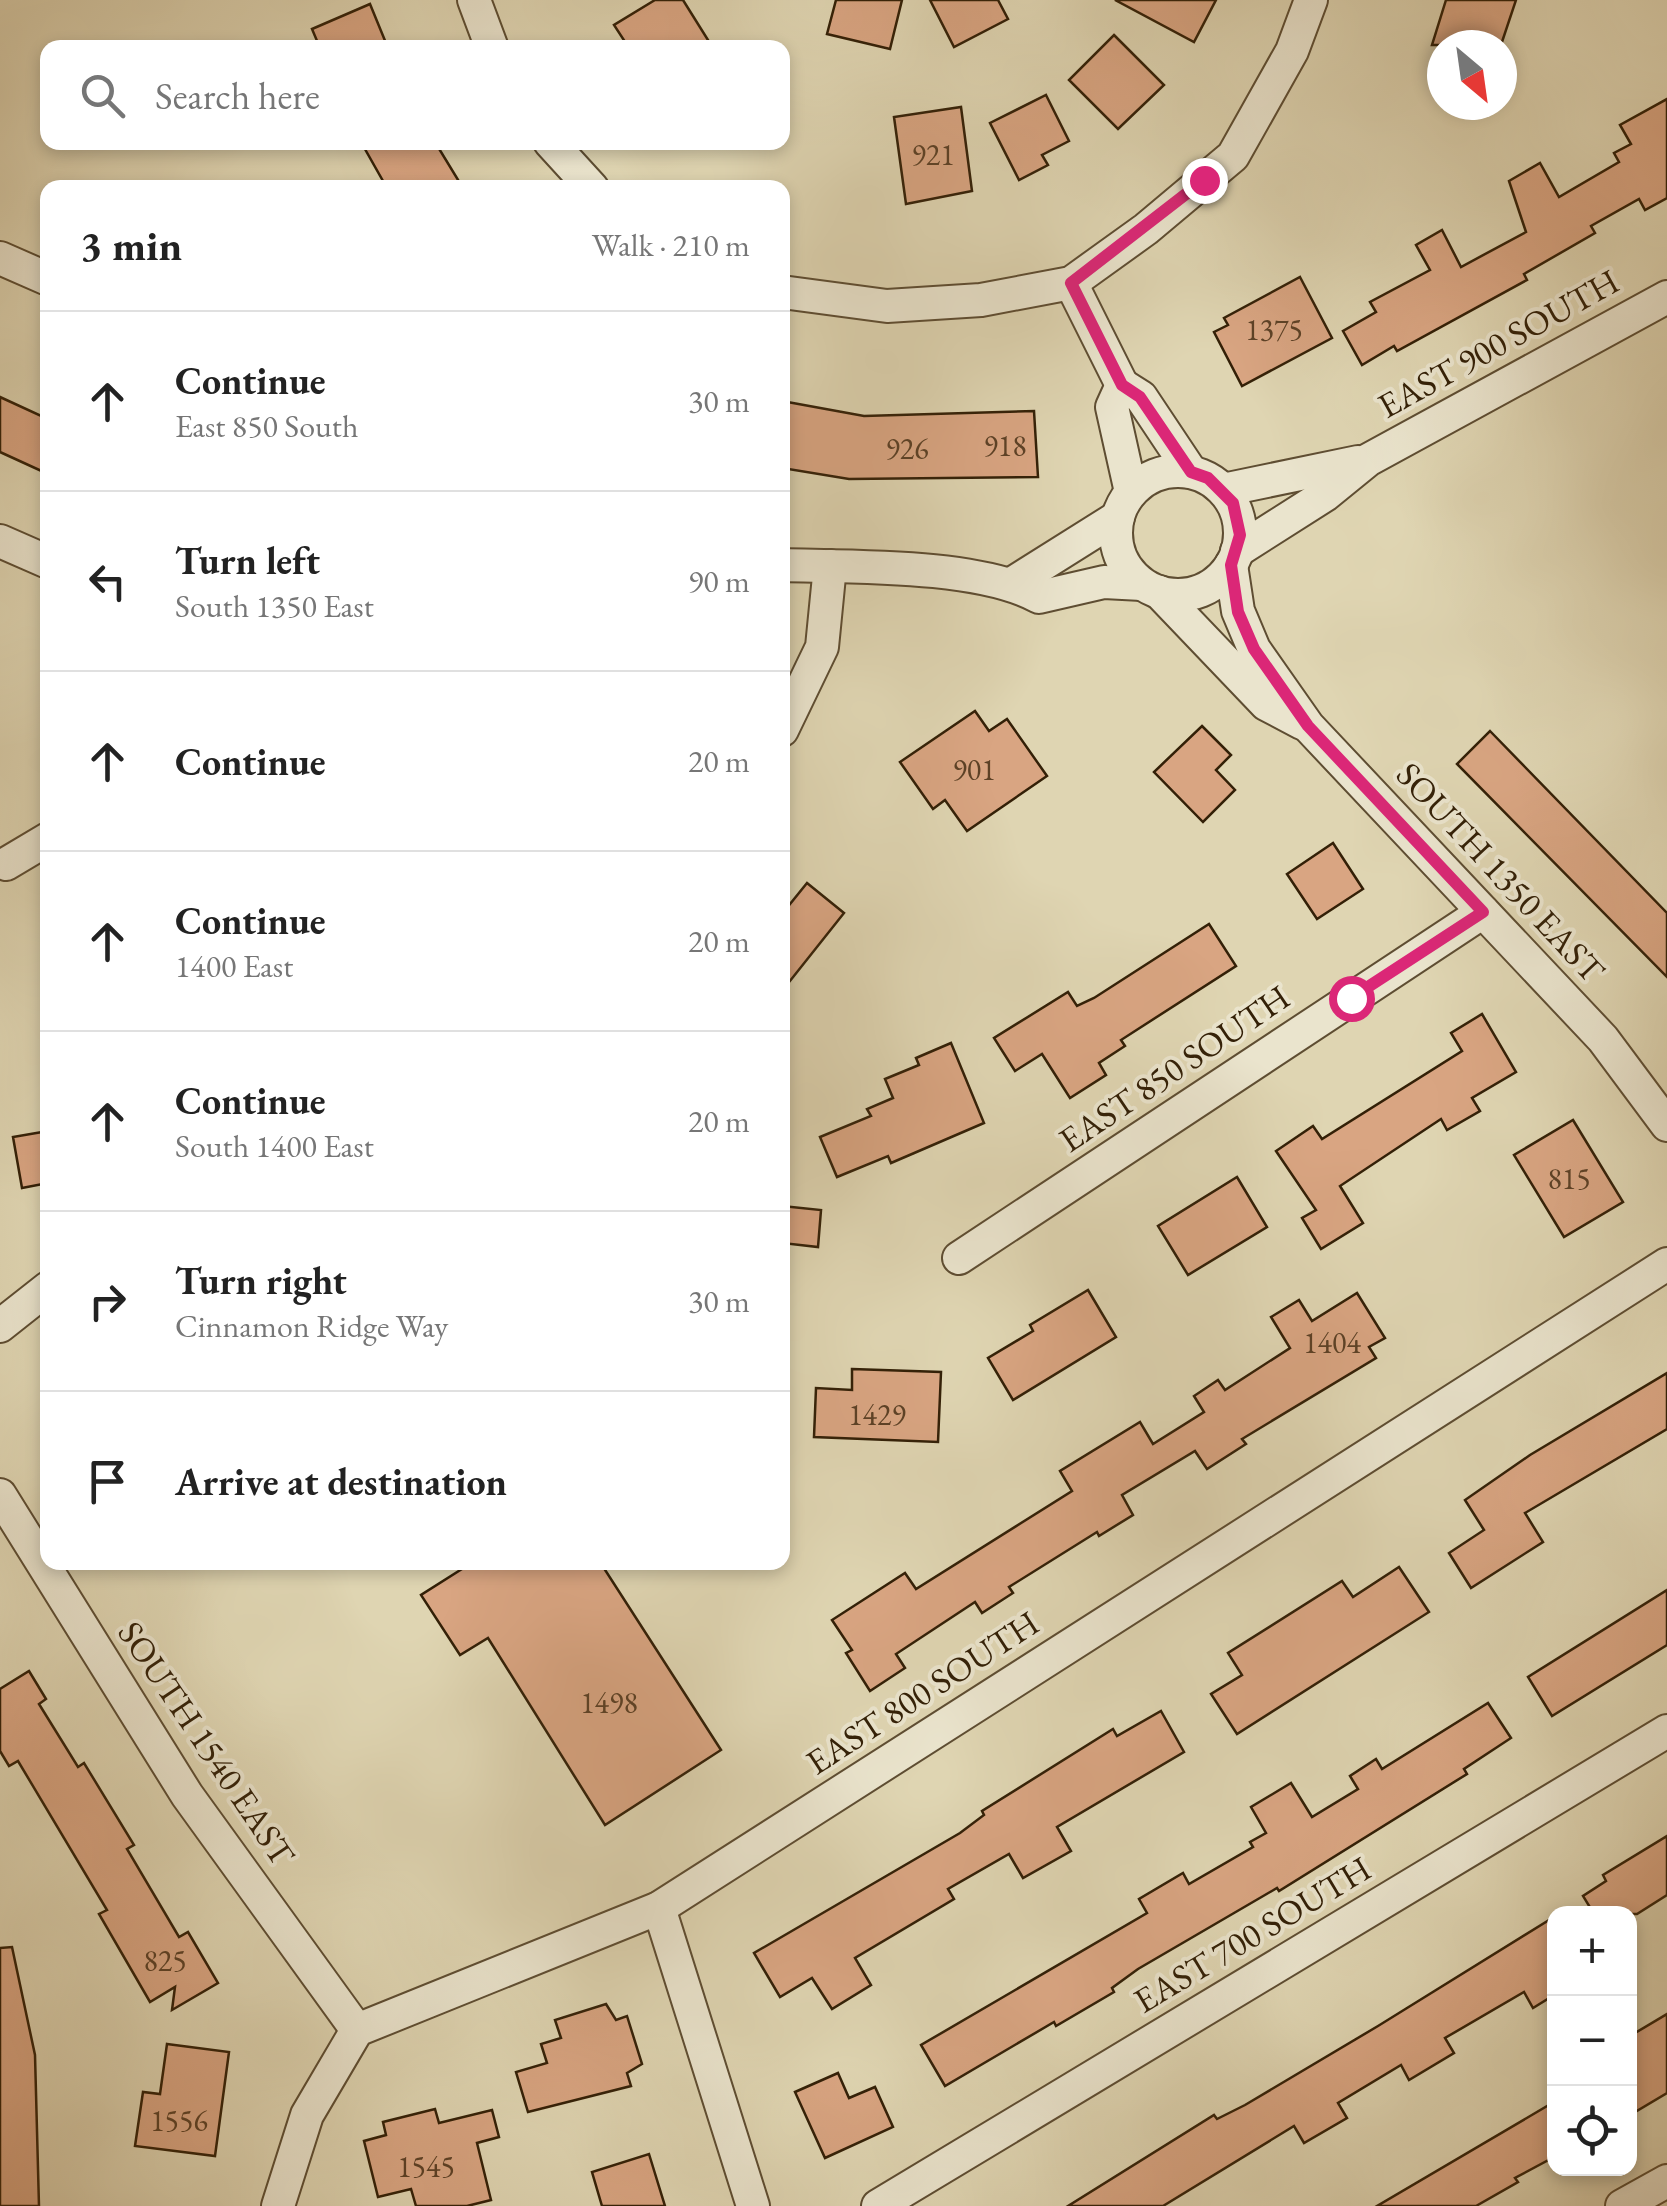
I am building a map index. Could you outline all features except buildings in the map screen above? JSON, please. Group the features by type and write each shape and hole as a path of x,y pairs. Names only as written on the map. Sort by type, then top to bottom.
{"street":[{"path":"474,0 489,40"},
{"path":"790,293 887,306 981,300 1071,283 1146,229 1232,156 1292,51 1312,0"},
{"path":"557,150 585,180"},
{"path":"0,258 40,275"},
{"path":"790,564 1012,583 1039,597 1104,582 1179,595 1200,591 1234,558 1239,519 1223,490 1191,472 1140,397 1122,385 1071,283"},
{"name":"EAST 900 SOUTH","path":"1234,558 1368,460 1667,297"},
{"path":"1122,385 1112,408 1124,505 1120,554 1150,588"},
{"name":"EAST 900 SOUTH","path":"1223,490 1368,460"},
{"path":"1012,583 1124,505 1158,474 1191,472"},
{"path":"0,541 40,558"},
{"name":"SOUTH 1350 EAST","path":"1234,558 1238,612 1254,649 1308,726 1602,1039 1667,1126"},
{"path":"790,713 822,647 830,566"},
{"name":"SOUTH 1350 EAST","path":"1150,588 1266,704 1308,726"},
{"path":"6,864 40,844"},
{"name":"EAST 850 SOUTH","path":"959,1258 1483,912"},
{"name":"EAST 800 SOUTH","path":"357,2030 659,1908 1667,1264"},
{"path":"0,1326 40,1294"},
{"name":"SOUTH 1540 EAST","path":"0,1495 8,1530 187,1795 357,2030"},
{"name":"EAST 700 SOUTH","path":"878,2206 1667,1731"},
{"path":"659,1908 753,2206"},
{"path":"278,2206 307,2116 357,2030"},
{"path":"1622,2206 1667,2181"}],"route":[{"path":"1204,180 1146,229 1071,283 1122,385 1140,397 1191,472 1208,478 1233,503 1240,535 1231,565 1238,612 1254,649 1308,726 1483,912 1351,998"}]}
